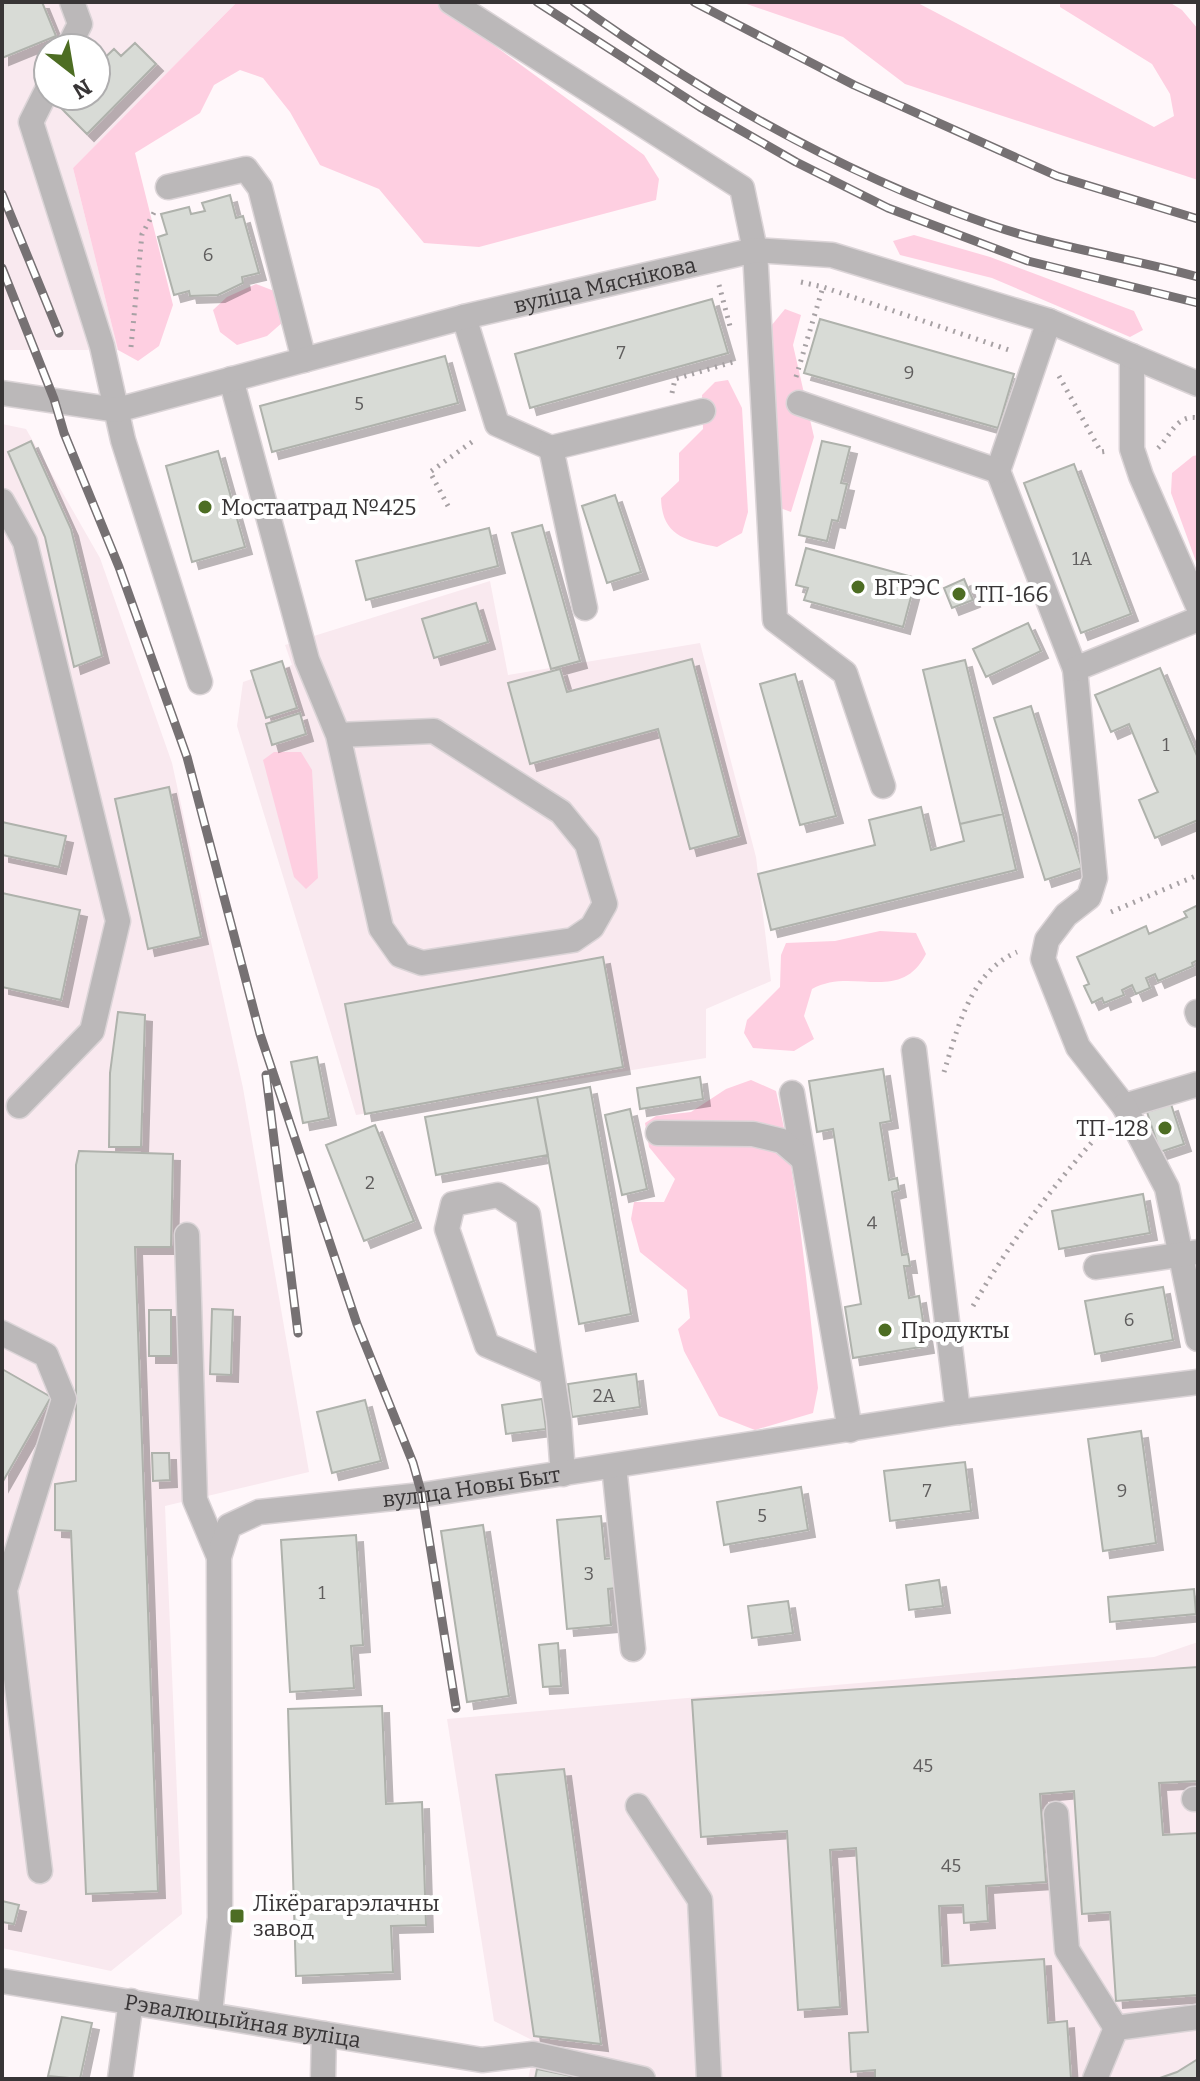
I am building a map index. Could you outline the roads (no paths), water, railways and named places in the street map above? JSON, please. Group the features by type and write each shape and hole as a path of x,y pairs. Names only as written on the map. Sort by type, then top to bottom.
{"street":[{"path":"72,2 80,24 76,32"},
{"path":"451,2 742,188 755,261 775,620 845,673 883,786"},
{"path":"36,112 31,122 102,346 123,440 200,682"},
{"path":"168,187 246,169 260,188 304,360"},
{"name":"вуліца Мяснікова","path":"2,393 117,410 464,317 755,261 832,255 1049,321 1198,384"},
{"path":"464,317 497,424 551,448 703,411"},
{"path":"1049,321 998,471 1075,669 1095,878 1089,897 1066,915 1047,940 1043,959 1078,1047 1124,1106 1167,1188 1189,1253 1198,1339"},
{"path":"1132,356 1132,449 1198,606"},
{"path":"231,379 307,660 338,735 381,928 400,955 422,963 573,940 592,927 605,904 587,844 561,812 434,731 338,735"},
{"path":"799,403 998,471"},
{"path":"551,448 585,608"},
{"path":"2,501 25,542 118,921 92,1031 19,1106"},
{"path":"1075,669 1198,619"},
{"path":"914,1050 958,1412"},
{"path":"1124,1106 1198,1084"},
{"path":"792,1093 850,1430"},
{"path":"658,1133 753,1134 782,1141 803,1159"},
{"path":"550,1372 487,1345 447,1229 453,1204 498,1195 528,1215 559,1420 563,1474"},
{"path":"187,1235 195,1500 219,1557"},
{"path":"1096,1267 1189,1253"},
{"path":"2,1333 46,1355 64,1399 5,1590 40,1871"},
{"name":"вуліца Новы Быт","path":"210,2013 220,1918 219,1557 229,1526 259,1512 422,1495 958,1412 1198,1382"},
{"path":"614,1466 633,1649"},
{"path":"638,1806 700,1900 709,2079"},
{"path":"1056,1814 1067,1950 1116,2028"},
{"name":"Рэвалюцыйная вуліца","path":"2,1981 482,2060 533,2054 643,2079"},
{"path":"120,2079 131,2001"},
{"path":"1116,2028 1198,2017"},
{"path":"1095,2079 1116,2028"},
{"path":"323,2079 324,2034"}],"railway":[{"path":"537,2 700,107 796,162 888,208 1028,261 1198,303"},
{"path":"574,2 723,100 881,182 935,205 1016,233 1198,277"},
{"path":"694,2 854,85 1057,176 1198,219"},
{"path":"2,194 59,333"},
{"path":"2,268 119,567 187,757 260,1034 357,1324 413,1463 422,1495 456,1708"},
{"path":"266,1075 298,1333"}],"place":[{"name":"Мостаатрад №425","path":"205,507"},
{"name":"ВГРЭС","path":"858,587"},
{"name":"ТП-166","path":"959,594"},
{"name":"ТП-128","path":"1165,1128"},
{"name":"Продукты","path":"885,1330"},
{"name":"Лікёрагарэлачны завод","path":"237,1916"}]}
